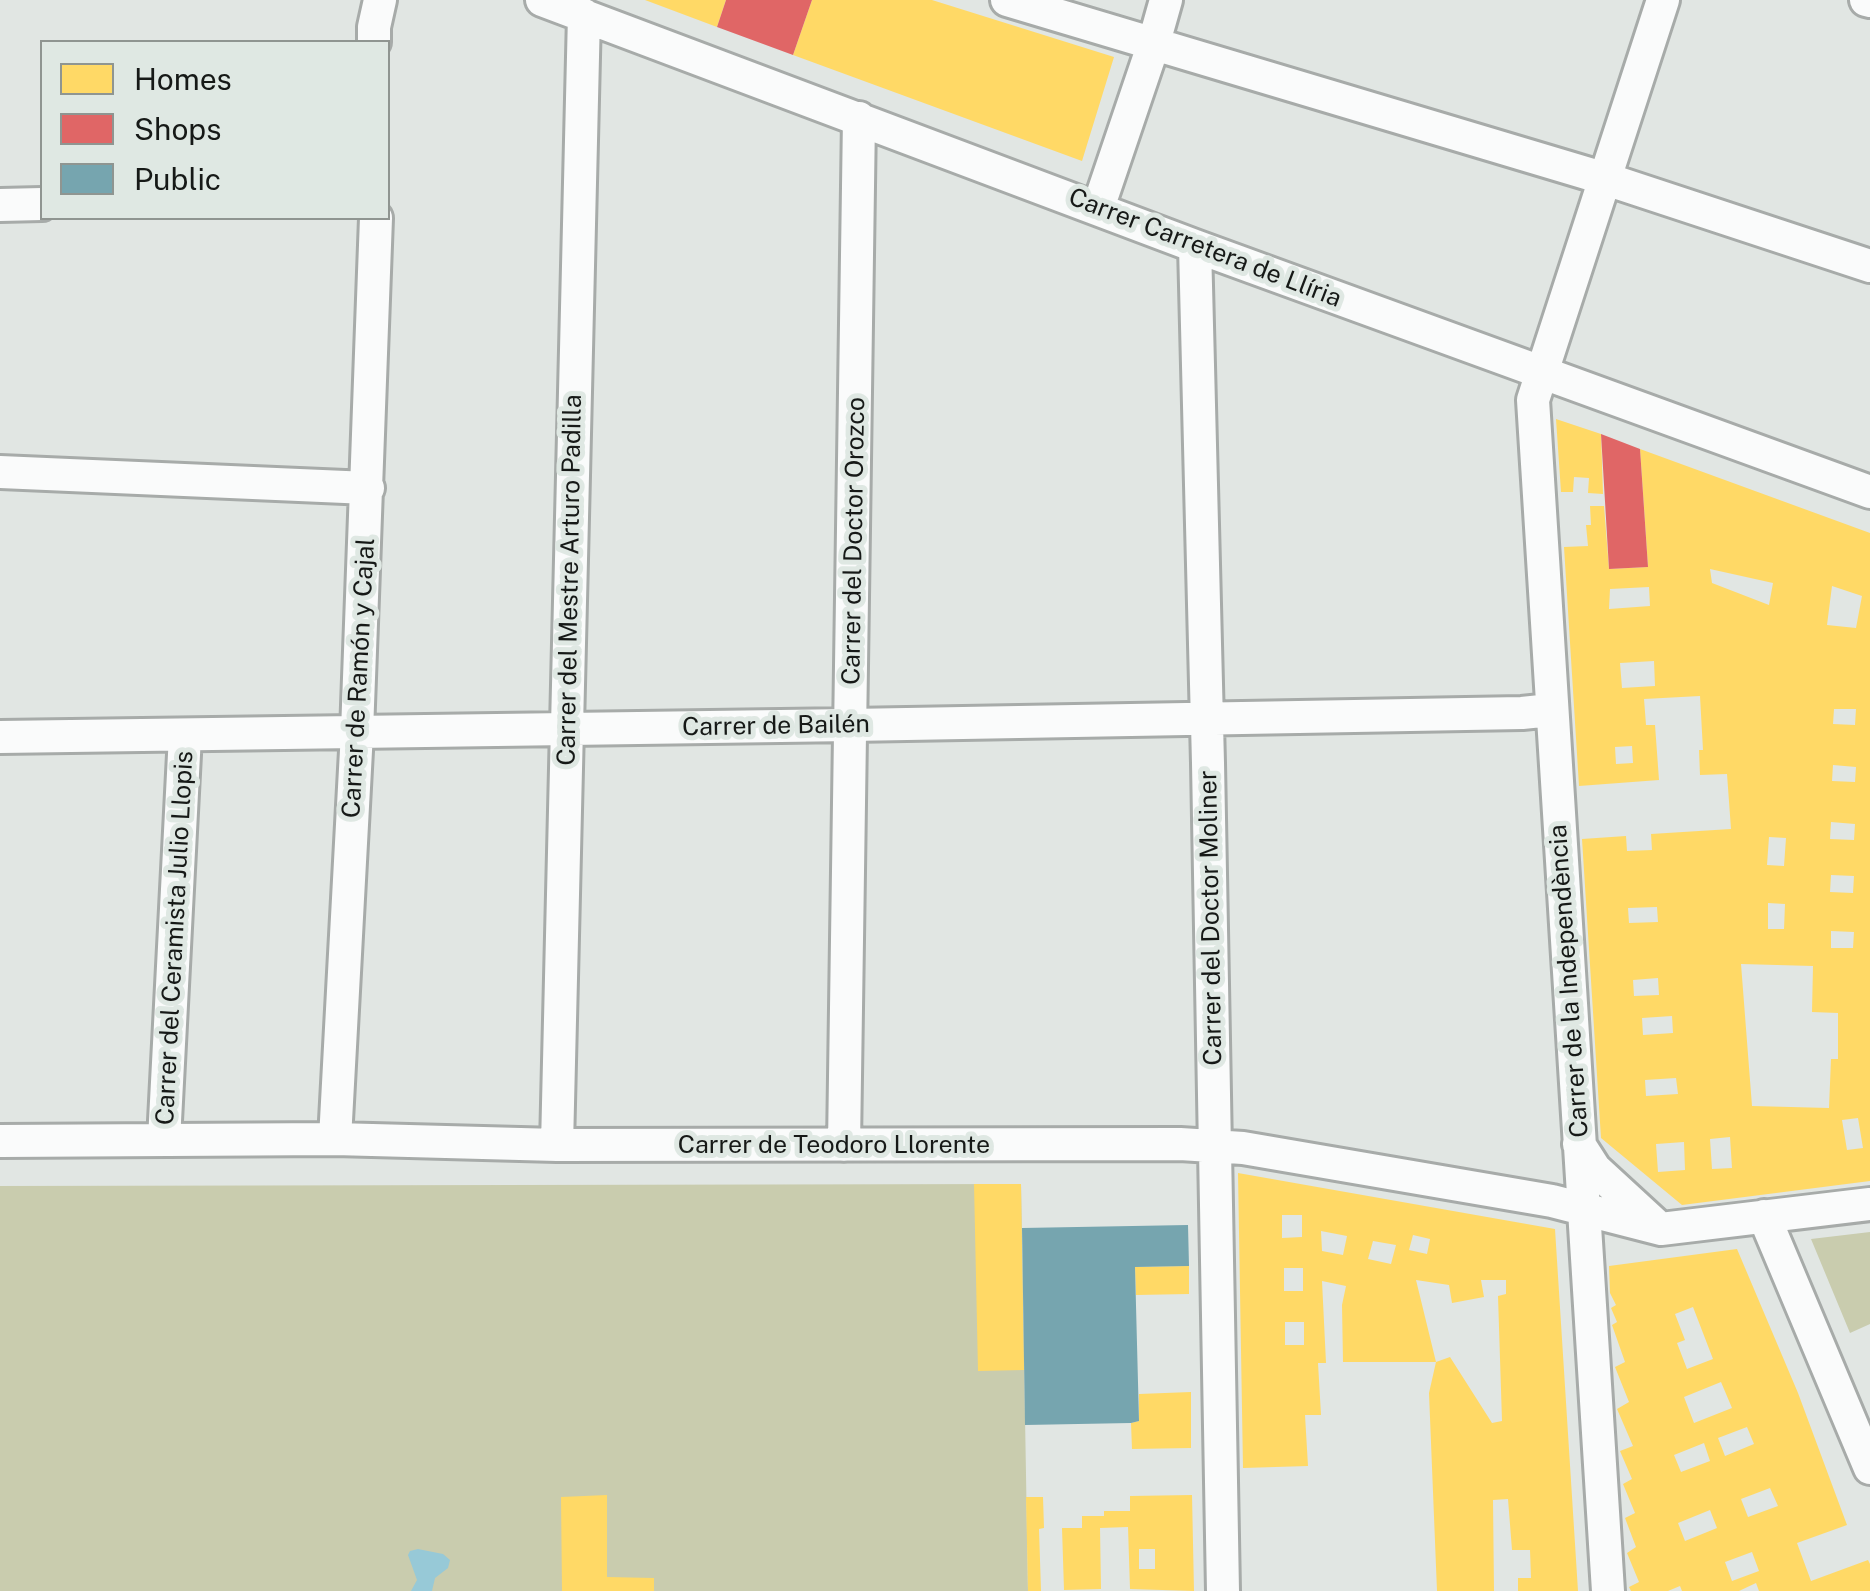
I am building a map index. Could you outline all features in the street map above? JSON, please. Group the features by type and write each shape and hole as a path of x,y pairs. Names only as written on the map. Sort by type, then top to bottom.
{"street":[{"path":"374,40 380,0"},
{"name":"Carrer Carretera de Llíria","path":"542,0 1195,246 1870,492"},
{"path":"1006,0 1606,179 1870,266"},
{"path":"1098,208 1166,0"},
{"name":"Carrer de la Independència","path":"1608,1591 1533,400 1663,0"},
{"name":"Carrer del Mestre Arturo Padilla","path":"556,1145 584,15"},
{"name":"Carrer del Doctor Orozco","path":"844,1144 859,118"},
{"path":"0,205 40,204"},
{"name":"Carrer de Ramón y Cajal","path":"335,1139 358,732 376,220"},
{"name":"Carrer del Doctor Moliner","path":"1195,246 1223,1591"},
{"path":"0,472 368,488"},
{"name":"Carrer de Bailén","path":"0,737 1551,710"},
{"name":"Carrer del Ceramista Julio Llopis","path":"164,1140 185,735"},
{"name":"Carrer de Teodoro Llorente","path":"0,1141 335,1139 556,1145 1214,1146 1552,1201 1661,1229 1870,1204"},
{"path":"1579,1144 1595,1169 1661,1229"},
{"path":"1764,1216 1870,1468"}],"green space":[{"path":"1021,1184 1028,1591 0,1591 0,1186"},
{"path":"1870,1232 1870,1324 1850,1333 1811,1239"}],"water":[{"path":"418,1549 443,1554 450,1560 448,1568 435,1578 432,1591 411,1591 417,1580 408,1555"}],"building: Homes":[{"path":"645,0 726,0 717,27"},
{"path":"812,0 932,0 1114,57 1082,161 793,55"},
{"path":"1556,419 1601,434 1603,494 1588,493 1589,478 1574,477 1573,492 1561,492"},
{"path":"1640,449 1870,533 1870,1181 1682,1205 1601,1138 1582,839 1626,836 1627,851 1652,850 1651,834 1731,829 1727,774 1700,775 1700,696 1644,699 1646,725 1655,725 1659,780 1579,786 1564,547 1588,546 1586,525 1591,525 1590,506 1604,506 1609,569 1648,567","holes":["1710,569 1773,583 1769,605 1712,583","1832,586 1862,596 1856,628 1827,625","1649,587 1650,606 1609,609 1610,589","1654,661 1655,686 1622,688 1620,663","1834,709 1856,709 1855,725 1833,724","1632,746 1633,763 1616,764 1615,747","1833,765 1856,767 1855,782 1832,781","1831,822 1855,824 1854,840 1830,839","1769,837 1786,838 1784,866 1767,865","1831,875 1854,876 1853,893 1830,892","1768,903 1785,904 1784,929 1768,929","1657,907 1658,922 1629,923 1628,908","1831,931 1854,932 1853,948 1831,948","1741,964 1813,966 1812,1012 1838,1013 1838,1059 1831,1059 1829,1108 1752,1106","1658,978 1659,995 1634,996 1633,980","1672,1016 1673,1033 1643,1035 1642,1018","1676,1078 1678,1094 1646,1096 1645,1080","1858,1118 1863,1148 1847,1150 1842,1120","1730,1137 1732,1168 1712,1169 1710,1139","1684,1142 1685,1170 1658,1172 1656,1144"]},
{"path":"1238,1173 1555,1229 1578,1591 1518,1591 1518,1578 1531,1578 1530,1550 1512,1550 1508,1499 1493,1500 1494,1591 1437,1591 1429,1393 1436,1362 1343,1362 1342,1305 1346,1286 1322,1281 1326,1363 1318,1363 1321,1415 1305,1415 1308,1466 1243,1468","holes":["1282,1215 1302,1215 1302,1237 1282,1238","1321,1231 1347,1236 1343,1255 1322,1251","1413,1235 1430,1239 1427,1254 1409,1250","1373,1241 1396,1245 1391,1264 1368,1259","1284,1268 1303,1268 1303,1291 1284,1291","1416,1280 1449,1285 1452,1303 1484,1297 1481,1280 1506,1280 1506,1294 1498,1296 1502,1421 1492,1423 1450,1357 1436,1362","1285,1322 1304,1322 1304,1345 1285,1345"]},
{"path":"974,1184 1021,1184 1024,1370 978,1371"},
{"path":"1737,1249 1798,1393 1847,1525 1797,1543 1811,1581 1868,1560 1870,1591 1759,1591 1756,1583 1739,1591 1682,1591 1680,1586 1668,1591 1631,1591 1629,1587 1639,1582 1627,1553 1636,1547 1625,1518 1635,1513 1623,1484 1632,1479 1620,1451 1633,1446 1617,1409 1629,1402 1615,1367 1625,1362 1612,1325 1617,1322 1611,1308 1616,1305 1610,1293 1609,1266","holes":["1693,1307 1713,1359 1687,1369 1677,1343 1685,1340 1675,1314","1721,1382 1732,1408 1694,1423 1684,1397","1747,1427 1754,1444 1725,1456 1718,1438","1704,1443 1710,1461 1681,1472 1674,1455","1770,1488 1778,1506 1748,1517 1741,1499","1710,1510 1717,1528 1685,1541 1678,1523","1752,1552 1759,1571 1732,1581 1725,1562"]},
{"path":"1189,1266 1189,1294 1136,1295 1135,1267"},
{"path":"1191,1392 1191,1448 1132,1449 1131,1423 1139,1421 1139,1394"},
{"path":"607,1495 607,1577 654,1578 654,1591 562,1591 561,1497"},
{"path":"1192,1495 1194,1591 1130,1589 1128,1527 1100,1528 1101,1589 1064,1590 1062,1528 1082,1528 1082,1516 1130,1511 1130,1496","holes":["1139,1549 1155,1549 1155,1569 1139,1569"]},
{"path":"1026,1497 1043,1497 1044,1528 1039,1529 1041,1591 1028,1591"}],"building: Shops":[{"path":"726,0 812,0 793,55 717,27"},
{"path":"1601,434 1640,449 1648,567 1609,569"}],"building: Public":[{"path":"1188,1225 1189,1266 1135,1267 1139,1421 1025,1425 1022,1228"}]}
